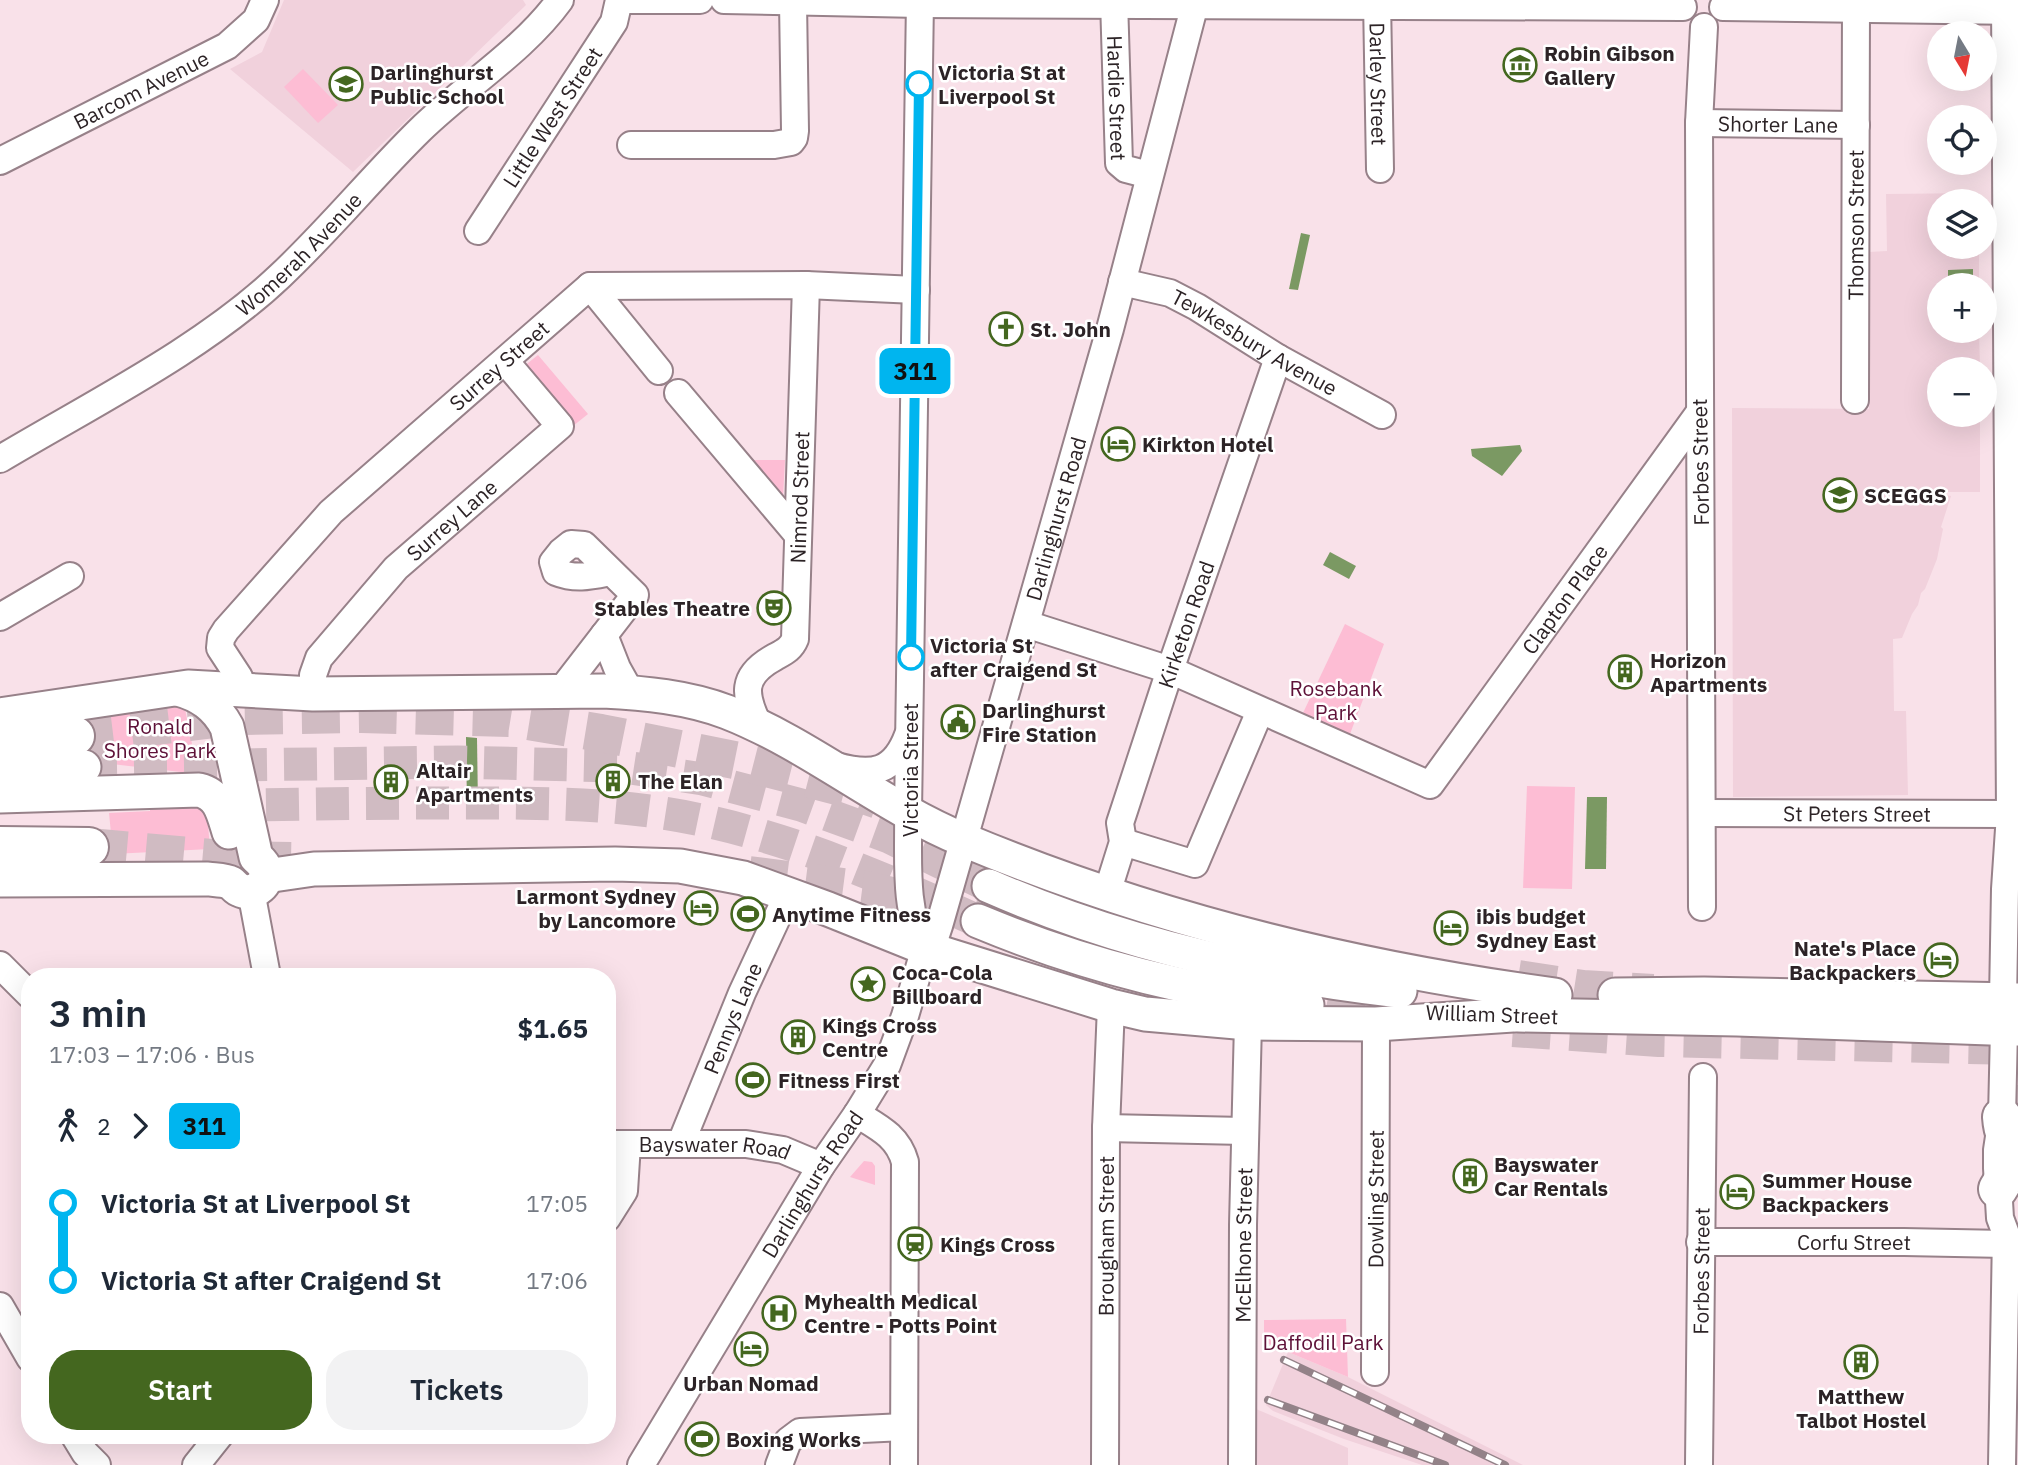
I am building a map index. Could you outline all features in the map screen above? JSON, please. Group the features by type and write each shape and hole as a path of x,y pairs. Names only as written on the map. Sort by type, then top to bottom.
{"highway":[{"path":"0,747 80,752"},
{"path":"0,846 89,847"},
{"path":"2003,1117 2005,1134 2018,1152"}],"main road":[{"path":"172,687 196,695 213,707 224,720 231,740"},
{"path":"0,715 172,687 240,688 313,694 631,693 701,704 759,726 908,813 952,835 1107,893 1239,933 1367,964 1555,995"},
{"path":"229,832 227,802 208,725 213,707 226,694 240,688"},
{"path":"240,688 231,740 247,874"},
{"path":"0,773 80,752"},
{"path":"0,796 199,790 209,793 219,802 247,874"},
{"path":"0,817 92,809"},
{"path":"0,880 208,879 314,869 649,864 715,871 1111,1006 1154,1015 1248,1023 1376,1024 1513,1015"},
{"name":"William Street","path":"989,886 1121,936 1261,969 1353,985 1452,995 1914,997 2011,1014"},
{"name":"William Street","path":"978,921 1029,942 1142,977 1224,994 1328,1007 1513,1015 1737,1018 2011,1014"}],"street":[{"name":"Barcom Avenue","path":"0,161 227,46 256,20 265,0"},
{"name":"Womerah Avenue","path":"0,459 163,362 241,309 280,276 421,129 527,36 560,0"},
{"path":"620,0 700,0"},
{"name":"Little West Street","path":"478,231 614,22 620,0"},
{"path":"724,0 1684,3 1685,15 1689,21 1704,27 1717,21 1722,4 2009,7 2014,507 2010,814 2005,889 2011,1014 2003,1117 1997,1150 2005,1192 2006,1230 2002,1465"},
{"path":"631,145 774,145 791,142 795,131 793,2"},
{"name":"Victoria Street","path":"920,2 908,813 911,911 920,940"},
{"name":"Hardie Street","path":"1114,2 1119,163 1126,170 1149,175"},
{"name":"Darlinghurst Road","path":"641,1465 821,1166 887,1065 896,1042 920,940 936,935 939,926 952,835 1027,624 1122,282 1195,2"},
{"name":"Darley Street","path":"1377,3 1380,169"},
{"name":"Thomson Street","path":"1855,400 1856,4"},
{"name":"Forbes Street","path":"1703,902 1699,123 1704,27"},
{"name":"Shorter Lane","path":"1699,123 1856,125"},
{"name":"Tewkesbury Avenue","path":"1122,282 1170,293 1278,358 1382,415"},
{"path":"590,286 807,285 916,290"},
{"name":"Nimrod Street","path":"759,726 748,702 747,685 760,667 790,648 794,641 807,285"},
{"path":"590,286 659,371"},
{"name":"Surrey Street","path":"240,688 239,677 220,648 221,638 226,630 331,512 590,286"},
{"name":"Kirketon Road","path":"1107,893 1123,842 1120,823 1278,358"},
{"name":"Surrey Lane","path":"313,694 313,675 319,658 396,568 560,426 505,361"},
{"path":"678,393 798,535"},
{"name":"Clapton Place","path":"1260,711 1430,785 1699,413"},
{"path":"560,692 635,595 611,572"},
{"path":"0,617 70,576"},
{"path":"1027,624 1170,670 1260,711 1195,864 1123,842"},
{"path":"604,635 617,668 631,693"},
{"path":"821,762 850,770 877,770 892,762 899,754 910,731"},
{"name":"St Peters Street","path":"1703,813 2010,814"},
{"path":"920,940 921,857 930,842 952,835"},
{"path":"247,874 265,968"},
{"name":"Pennys Lane","path":"681,1143 743,993 788,894"},
{"path":"0,964 21,974"},
{"path":"0,964 21,986"},
{"name":"Brougham Street","path":"1105,1465 1106,1128 1111,1006"},
{"name":"McElhone Street","path":"1242,1465 1244,1130 1248,1023"},
{"name":"Dowling Street","path":"1375,1371 1376,1024"},
{"name":"Forbes Street","path":"1699,1465 1703,1077"},
{"path":"857,1114 894,1139 905,1162 904,1465"},
{"path":"1106,1128 1244,1130"},
{"name":"Bayswater Road","path":"617,1144 734,1143 771,1147 821,1166"},
{"path":"616,1204 624,1191 617,1144"},
{"name":"Corfu Street","path":"1700,1242 2006,1244"},
{"path":"0,1306 21,1338"},
{"path":"779,1465 788,1441 800,1432 904,1427"},
{"path":"80,1444 97,1465"},
{"path":"196,1465 213,1444"},
{"path":"213,1465 218,1444"}],"shaded area":[{"name":"Darlinghurst Public School","path":"284,0 523,0 526,5 353,172 230,69 262,52"},
{"name":"SCEGGS","path":"1886,194 1927,194 1927,259 1979,259 1979,273 1927,273 1927,343 1979,343 1980,357 1927,357 1927,427 1980,427 1980,492 1947,492 1946,495 1951,496 1941,527 1943,529 1937,559 1902,638 1893,639 1894,711 1906,711 1908,795 1733,797 1732,408 1869,409 1869,252 1887,251"},
{"path":"1301,233 1310,235 1298,290 1289,289"},
{"path":"1973,269 1973,273 1948,273 1948,270"},
{"path":"1520,445 1522,451 1502,476 1472,456 1471,449"},
{"path":"1330,552 1356,566 1349,579 1323,565"},
{"path":"466,737 477,738 478,807 467,808"},
{"path":"1587,797 1607,797 1606,869 1585,869"},
{"path":"1288,1352 1348,1377 1523,1465 1422,1465 1344,1439 1273,1411 1266,1405"},
{"path":"1256,1409 1348,1448 1348,1465 1256,1465"}],"green space":[{"path":"303,69 338,105 318,123 284,87"},
{"path":"538,355 588,414 573,426 523,367"},
{"path":"749,460 785,460 783,498"},
{"name":"Rosebank Park","path":"1345,624 1384,644 1350,734 1303,713"},
{"name":"Ronald Shores Park","path":"184,704 198,774 103,763 94,718"},
{"path":"1527,786 1575,787 1572,889 1523,888"},
{"name":"Ronald Shores Park","path":"201,798 208,824 210,849 113,854 109,813 150,811 150,799"},
{"path":"864,1161 872,1162 875,1166 875,1185 850,1177"},
{"name":"Daffodil Park","path":"1346,1319 1348,1377 1264,1342 1264,1320"}],"tunnel":[{"path":"75,736 239,716 362,714 509,718 601,733 739,761 845,788 878,800"},
{"path":"84,767 458,762 618,766 703,779 801,805 889,837 989,886"},
{"path":"216,806 530,803 663,813 745,831 824,856 978,921"},
{"path":"89,847 235,860 291,861"},
{"path":"749,875 867,890 1013,926"},
{"path":"1518,979 1583,989 1653,993"},
{"path":"1271,992 1394,1017"},
{"path":"1513,1028 1659,1038 2018,1046"},
{"path":"2018,1085 2018,1118"}],"railway":[{"path":"1284,1360 1505,1465"},
{"path":"1268,1400 1445,1465"}],"bus line":[{"name":"311","path":"911,657 919,84"}],"place":[{"name":"Robin Gibson Gallery","path":"1520,65"},
{"name":"Darlinghurst Public School","path":"346,84"},
{"name":"Victoria St at Liverpool St","path":"919,84"},
{"name":"St. John","path":"1006,329"},
{"name":"Kirkton Hotel","path":"1118,444"},
{"name":"SCEGGS","path":"1840,495"},
{"name":"Stables Theatre","path":"774,608"},
{"name":"Victoria St after Craigend St","path":"911,657"},
{"name":"Horizon Apartments","path":"1625,672"},
{"name":"Darlinghurst Fire Station","path":"958,722"},
{"name":"The Elan","path":"613,781"},
{"name":"Altair Apartments","path":"391,782"},
{"name":"Larmont Sydney by Lancomore","path":"701,908"},
{"name":"Anytime Fitness","path":"748,914"},
{"name":"ibis budget Sydney East","path":"1451,928"},
{"name":"Nate's Place Backpackers","path":"1941,960"},
{"name":"Coca-Cola Billboard","path":"868,984"},
{"name":"Kings Cross Centre","path":"798,1037"},
{"name":"Fitness First","path":"753,1080"},
{"name":"Bayswater Car Rentals","path":"1470,1176"},
{"name":"Summer House Backpackers","path":"1737,1192"},
{"name":"Kings Cross","path":"915,1244"},
{"name":"Myhealth Medical Centre - Potts Point","path":"779,1313"},
{"name":"Urban Nomad","path":"751,1349"},
{"name":"Matthew Talbot Hostel","path":"1861,1362"},
{"name":"Boxing Works","path":"702,1439"}]}
